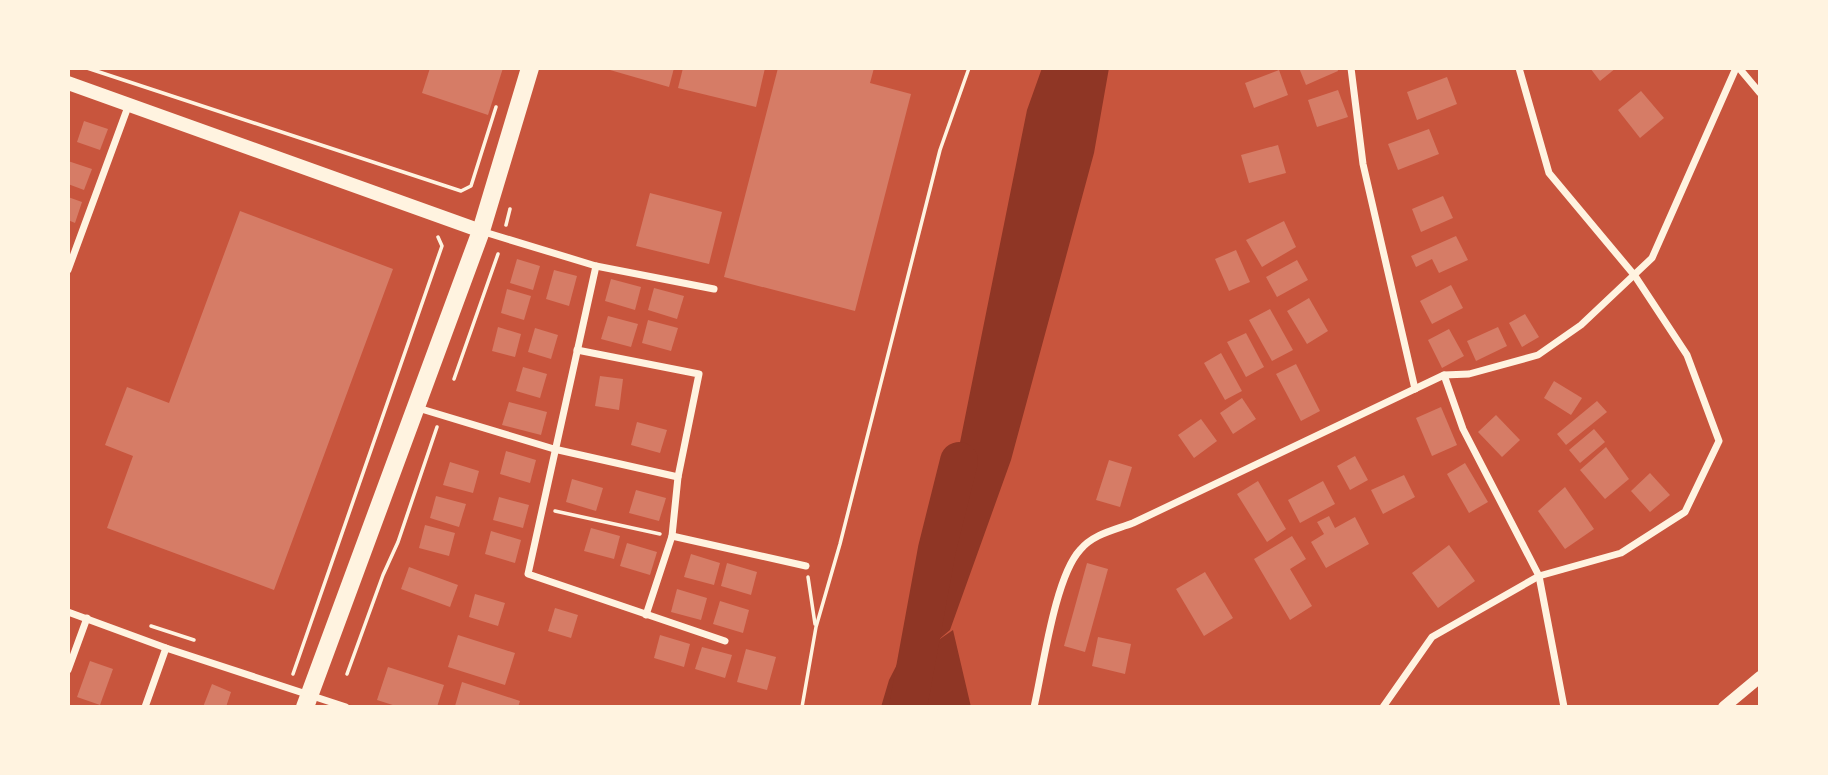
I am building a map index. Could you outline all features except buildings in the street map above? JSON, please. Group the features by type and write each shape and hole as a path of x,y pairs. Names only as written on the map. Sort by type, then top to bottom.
{"main road":[{"path":"307,700 481,230 530,68"},
{"path":"68,83 481,230"}],"street":[{"path":"1352,68 1363,164 1415,389"},
{"path":"1383,707 1432,637 1539,576 1621,553 1685,512 1719,441 1687,355 1635,276 1549,173 1519,68"},
{"path":"1034,707 1063,575 1080,550 1095,537 1133,523 1444,375 1469,374 1538,355 1581,325 1652,258 1738,68 1760,93"},
{"path":"68,270 129,104"},
{"path":"481,230 596,266 715,289"},
{"path":"596,266 527,574 726,641"},
{"path":"577,350 699,374 678,477 672,536 646,615"},
{"path":"1444,375 1463,429 1539,576 1564,707"},
{"path":"417,408 554,449 678,477"},
{"path":"672,536 806,566"},
{"path":"68,612 307,700 346,707"},
{"path":"68,670 87,618"},
{"path":"145,707 166,648"},
{"path":"1724,707 1760,677"}],"path":[{"path":"87,68 460,191 471,186 500,94"},
{"path":"802,707 816,626 840,544 940,150 969,68"},
{"path":"281,670 293,675 442,246 438,237"},
{"path":"454,379 498,254"},
{"path":"347,674 406,521 438,424"},
{"path":"541,508 672,536"},
{"path":"806,566 816,626"},
{"path":"143,623 206,644"}],"shaded area":[{"path":"1042,68 1109,68 1094,153 1011,460 950,630 937,641 953,630 971,707 881,707 889,680 927,606 1027,110"}],"waterway":[{"path":"908,707 937,549 959,461"}]}
